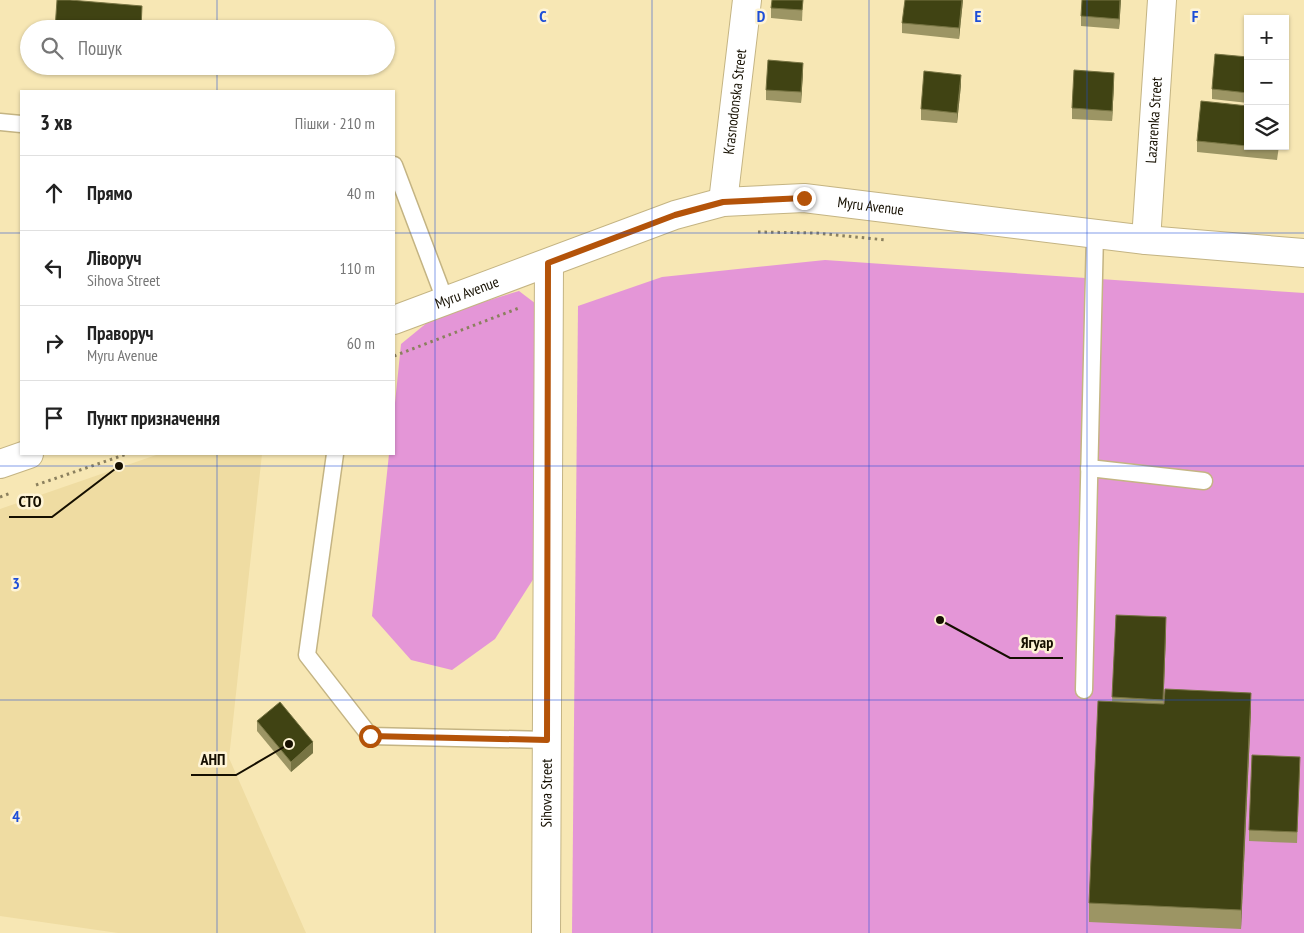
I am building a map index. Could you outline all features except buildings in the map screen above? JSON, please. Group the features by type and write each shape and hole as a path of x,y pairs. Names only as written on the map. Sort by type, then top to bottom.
{"street":[{"name":"Krasnodonska Street","path":"723,202 747,0"},
{"name":"Lazarenka Street","path":"1146,240 1162,0"},
{"name":"Myru Avenue","path":"395,320 675,215 723,202 804,198 1146,240 1304,253"},
{"name":"Sihova Street","path":"546,928 548,263"},
{"path":"0,464 26,455"}],"lane":[{"path":"0,122 20,124"},
{"path":"395,168 446,300"},
{"path":"1084,690 1095,234"},
{"path":"336,455 307,655 370,736 547,740"},
{"path":"1090,468 1204,481"}],"path":[{"path":"756,232 816,233 893,240"},
{"path":"395,356 533,303 548,294"},
{"path":"27,488 124,455"},
{"path":"0,497 18,491"}],"shaded area":[{"path":"825,260 1304,293 1304,933 572,933 578,306 662,277"},
{"path":"519,291 548,313 548,556 495,639 452,670 411,660 372,616 389,455 395,455 395,403 401,344 434,317"},
{"path":"156,455 262,455 229,758 306,933 118,933 0,916 0,509"}],"place":[{"name":"СТО","path":"119,466"},
{"name":"Ягуар","path":"940,620"},
{"name":"АНП","path":"289,744"}],"route":[{"path":"370,736 547,740 548,263 675,215 723,202 804,198"}]}
